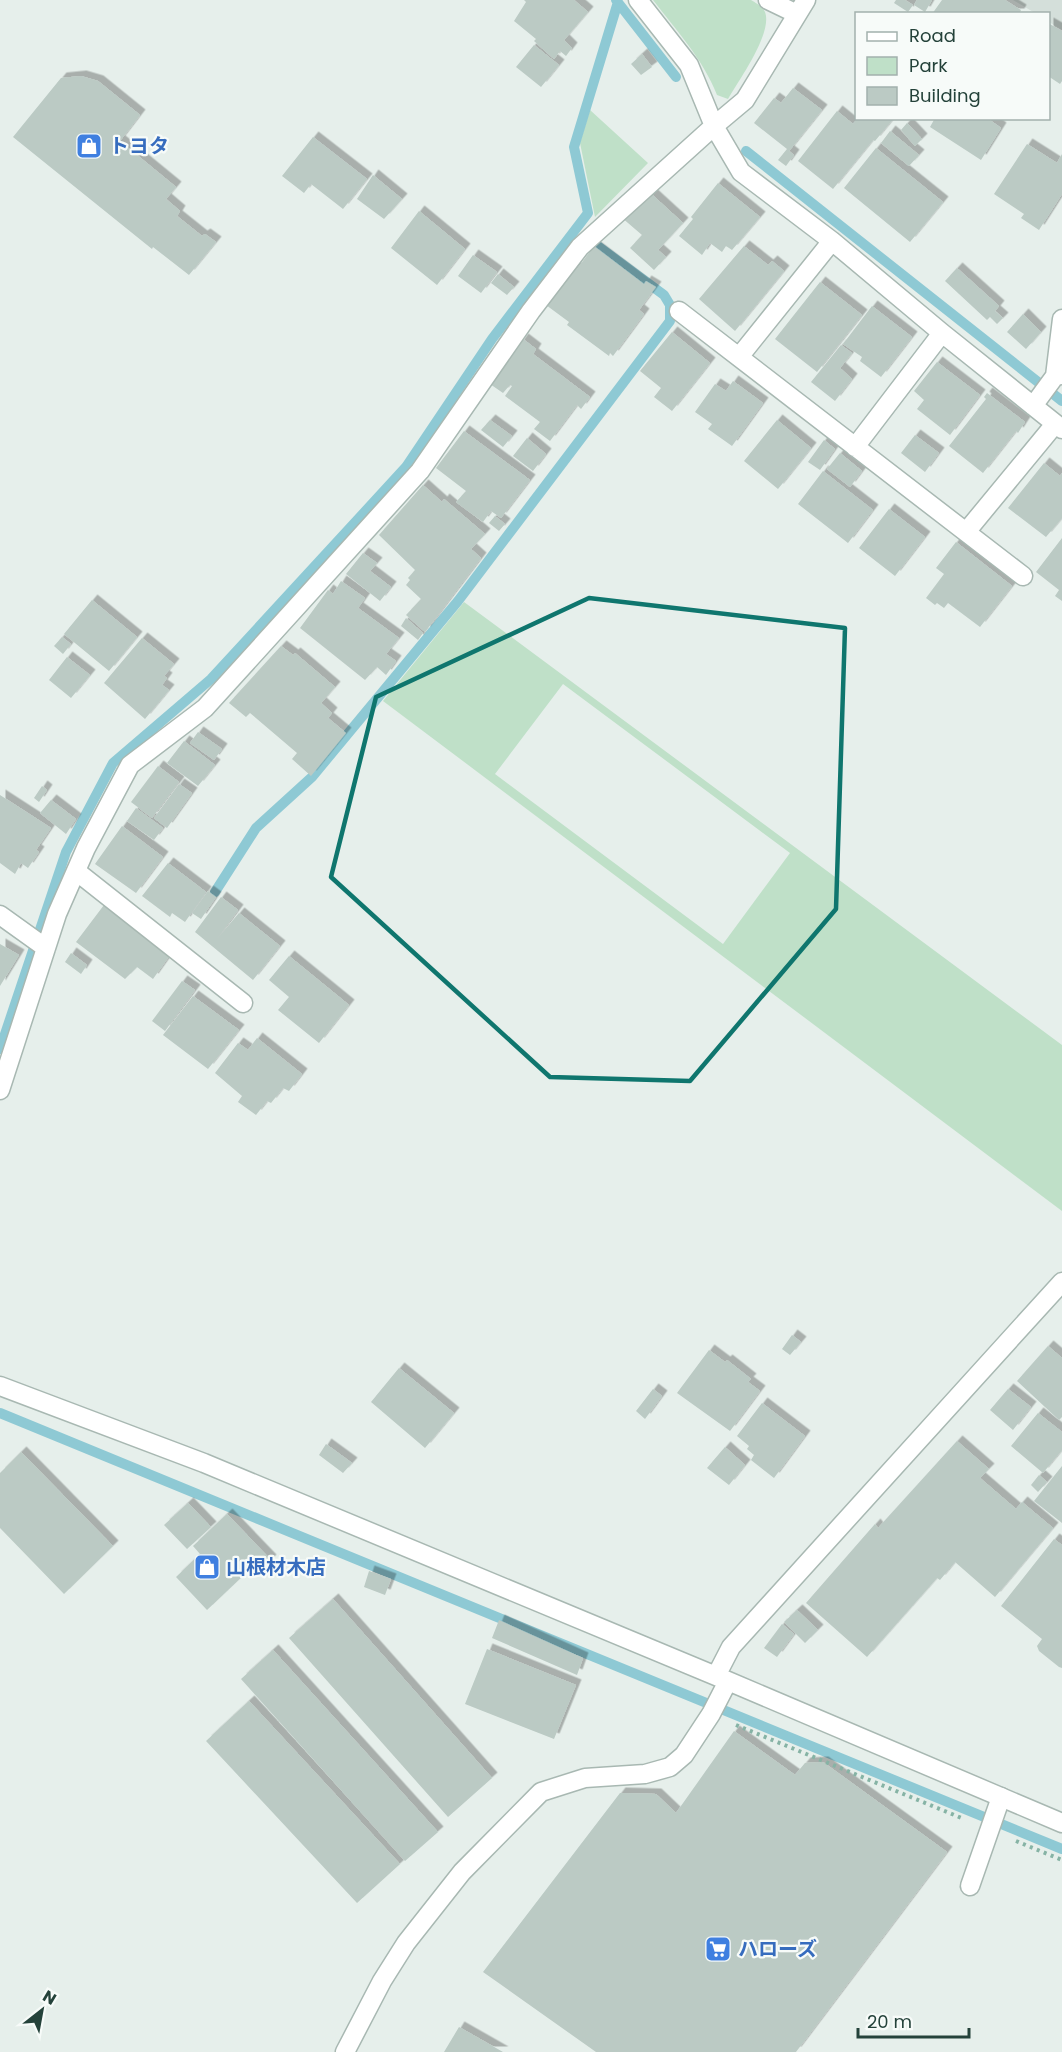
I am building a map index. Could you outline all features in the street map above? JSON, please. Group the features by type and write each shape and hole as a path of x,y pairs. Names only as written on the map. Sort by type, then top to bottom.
{"street":[{"path":"638,0 689,66 714,126 741,172 832,242 942,333 1049,387"},
{"path":"0,1090 39,943 57,914 86,848 130,765 205,708 420,471 531,311 580,247 746,100 801,7 768,0"},
{"path":"739,357 832,242"},
{"path":"679,311 1023,576"},
{"path":"966,532 1059,427 1049,387 1062,319"},
{"path":"855,447 942,333"},
{"path":"76,871 243,1003"},
{"path":"0,915 39,943"},
{"path":"345,2052 382,1981 406,1943 462,1872 541,1791 585,1778 645,1774 670,1767 684,1755 719,1694 731,1647 1062,1282"},
{"path":"0,1386 204,1463 994,1815 1062,1823"},
{"path":"970,1886 994,1815"}],"path":[{"path":"719,1694 994,1815 1062,1860"}],"highlighted area":[{"path":"589,598 845,628 836,909 690,1081 550,1077 331,877 376,697"}],"shaded area":[{"path":"1013,0 1062,0 1062,30 1050,23 1050,12 1033,12"}],"green space":[{"path":"653,0 751,0 764,10 766,21 760,44 728,99 717,95 697,57"},
{"path":"590,110 648,163 595,217 580,143"},
{"path":"464,602 1062,1045 1062,1211 383,701","holes":["563,684 790,853 723,944 495,774"]}],"building":[{"path":"524,0 574,0 588,12 564,40 572,48 566,56 560,51 554,59 534,41 536,39 514,21 526,2"},
{"path":"896,0 905,0 913,5 908,12 894,3"},
{"path":"917,0 932,0 925,12 914,5"},
{"path":"942,0 1005,0 1021,10 1020,12 933,12"},
{"path":"1050,24 1062,31 1062,81 1060,84 1050,77"},
{"path":"534,45 559,65 541,87 516,67"},
{"path":"642,54 652,67 641,75 631,64"},
{"path":"81,76 98,81 140,115 120,141 176,187 166,199 180,211 177,216 202,236 205,234 216,242 189,275 153,247 152,249 13,137 61,78"},
{"path":"793,88 822,110 789,151 794,155 786,166 778,160 787,149 754,123 774,98 781,103"},
{"path":"837,111 853,124 856,120 892,120 833,189 798,161"},
{"path":"934,120 990,120 1001,128 981,160 930,127"},
{"path":"907,123 922,139 915,146 901,130"},
{"path":"890,131 919,155 909,166 881,143"},
{"path":"313,137 367,179 343,209 311,184 304,193 282,176"},
{"path":"1027,144 1057,163 1062,154 1062,194 1039,230 1021,218 1024,214 994,194"},
{"path":"876,148 943,202 910,242 844,188"},
{"path":"373,175 402,199 384,219 357,199"},
{"path":"718,183 760,217 732,250 726,246 722,252 710,243 702,255 679,236"},
{"path":"647,190 683,223 658,250 666,257 654,270 630,248 642,235 621,217"},
{"path":"419,211 465,249 437,285 391,248"},
{"path":"594,246 644,284 646,281 656,287 639,310 644,314 613,356 610,353 609,356 567,325 569,322 546,305 575,266 577,269"},
{"path":"744,246 768,265 772,261 784,271 735,331 699,299"},
{"path":"473,255 497,272 481,293 458,276"},
{"path":"957,268 999,306 995,311 1003,318 997,324 990,317 987,320 945,281"},
{"path":"498,274 514,287 507,295 491,283"},
{"path":"820,282 862,315 817,372 775,339"},
{"path":"872,306 912,337 881,377 860,361 862,357 843,344"},
{"path":"1023,314 1041,332 1026,349 1007,332"},
{"path":"672,332 710,363 672,411 654,397 661,388 640,371"},
{"path":"523,339 536,349 533,354 590,397 581,409 577,405 550,441 534,429 540,422 505,396 512,386 510,385 503,393 490,384"},
{"path":"841,345 852,353 840,368 852,379 835,401 811,382"},
{"path":"937,362 980,395 950,435 917,409 924,400 914,391"},
{"path":"733,381 763,403 732,446 708,429 712,424 695,412 715,384 726,391"},
{"path":"987,393 1025,422 983,473 949,446 986,399 984,397"},
{"path":"490,420 512,436 503,447 481,430"},
{"path":"777,420 811,448 778,489 744,461"},
{"path":"464,431 530,480 501,518 491,511 483,522 456,502 466,491 436,468"},
{"path":"915,435 939,453 925,472 901,453"},
{"path":"527,438 546,454 533,471 513,456"},
{"path":"824,440 835,449 820,470 808,462"},
{"path":"840,453 862,471 850,487 827,469"},
{"path":"1044,463 1060,476 1062,473 1062,518 1046,537 1008,508"},
{"path":"823,471 873,510 848,543 798,504"},
{"path":"423,485 442,502 444,499 485,534 471,549 481,558 425,632 406,615 421,599 406,585 410,580 408,578 415,570 379,535"},
{"path":"889,509 925,537 895,576 859,548"},
{"path":"495,516 505,524 499,531 489,523"},
{"path":"1062,538 1062,601 1055,596 1059,590 1036,572"},
{"path":"956,542 1012,586 980,627 948,603 944,608 926,598 944,574 936,568"},
{"path":"363,553 377,563 370,571 391,587 380,601 346,574"},
{"path":"341,581 365,598 358,608 399,638 386,654 396,661 386,675 377,667 365,680 300,628 328,590 333,594"},
{"path":"92,600 137,637 109,671 64,634"},
{"path":"406,618 423,633 418,640 401,626"},
{"path":"62,637 71,644 63,654 54,646"},
{"path":"142,638 174,664 164,676 167,678 162,685 169,690 145,719 104,683"},
{"path":"281,646 293,655 295,653 335,687 321,703 332,713 328,718 346,733 311,776 292,759 297,753 250,713 246,717 229,703"},
{"path":"67,657 90,675 71,698 49,680"},
{"path":"198,732 222,749 214,760 190,743"},
{"path":"184,741 215,765 198,786 167,763"},
{"path":"158,766 179,782 152,818 131,802"},
{"path":"179,784 192,793 167,828 154,818"},
{"path":"42,786 47,790 39,802 34,798"},
{"path":"0,795 51,828 36,850 39,852 28,868 21,863 15,874 0,863"},
{"path":"51,800 76,819 66,834 40,813"},
{"path":"136,808 163,828 154,840 127,821"},
{"path":"122,826 163,857 136,893 95,864"},
{"path":"168,863 206,892 185,922 172,913 170,917 142,896"},
{"path":"208,891 216,897 201,919 192,913"},
{"path":"221,897 238,910 217,939 239,913 280,946 253,980 195,932"},
{"path":"104,905 170,955 153,979 137,967 125,979 76,942"},
{"path":"0,944 19,955 0,986"},
{"path":"71,953 87,965 81,974 65,962"},
{"path":"289,956 349,1005 319,1043 278,1010 289,997 269,980"},
{"path":"182,981 195,990 165,1031 152,1021"},
{"path":"193,996 239,1030 208,1069 163,1035"},
{"path":"257,1038 302,1074 289,1091 283,1088 271,1103 267,1101 256,1115 238,1102 242,1096 215,1073 238,1043 248,1050"},
{"path":"792,1335 801,1342 790,1355 782,1349"},
{"path":"1048,1346 1062,1358 1062,1417 1059,1420 1017,1381"},
{"path":"709,1350 725,1362 727,1360 751,1379 748,1382 760,1391 730,1431 677,1393"},
{"path":"399,1368 454,1413 425,1448 371,1402"},
{"path":"653,1389 662,1396 645,1419 636,1411"},
{"path":"1008,1389 1031,1407 1013,1430 990,1410"},
{"path":"762,1403 805,1436 774,1478 751,1460 754,1455 747,1449 749,1446 737,1436"},
{"path":"1038,1413 1062,1432 1062,1450 1043,1473 1011,1446"},
{"path":"957,1441 989,1469 980,1478 1016,1509 1022,1502 1053,1528 995,1597 955,1562 940,1580 937,1578 867,1657 806,1603 875,1524 878,1528"},
{"path":"326,1444 352,1463 343,1473 319,1455"},
{"path":"725,1447 745,1465 729,1485 707,1468"},
{"path":"21,1452 113,1546 64,1594 0,1528 0,1473"},
{"path":"1062,1466 1062,1523 1034,1501"},
{"path":"1039,1475 1047,1482 1038,1492 1031,1485"},
{"path":"188,1503 211,1527 187,1549 164,1525"},
{"path":"227,1514 271,1560 252,1578 247,1572 207,1610 176,1577 200,1554 193,1546"},
{"path":"1054,1539 1062,1545 1062,1668 1039,1651 1037,1646 1042,1639 1001,1606"},
{"path":"369,1571 391,1579 385,1595 364,1587"},
{"path":"333,1599 492,1778 448,1817 289,1638"},
{"path":"797,1610 818,1630 805,1643 784,1622"},
{"path":"499,1620 583,1658 577,1675 492,1638"},
{"path":"782,1624 794,1634 777,1657 764,1648"},
{"path":"487,1649 576,1685 554,1739 465,1704"},
{"path":"273,1650 438,1832 405,1861 241,1679"},
{"path":"249,1701 400,1864 357,1903 206,1741"},
{"path":"734,1731 795,1775 805,1763 823,1762 947,1852 796,2052 596,2052 483,1972 620,1793 656,1794 676,1813"},
{"path":"459,2027 503,2052 444,2052"}],"waterway":[{"path":"616,0 676,77"},
{"path":"0,1049 66,852 113,763 211,679 406,467 492,339 588,213 574,147 618,2"},
{"path":"746,151 1062,401"},
{"path":"215,892 256,828 312,777 458,601 670,321 670,305 664,295 595,244"},
{"path":"0,1413 1062,1849"}],"place":[{"name":"トヨタ","path":"89,146"},
{"name":"山根材木店","path":"207,1567"},
{"name":"ハローズ","path":"718,1949"}]}
